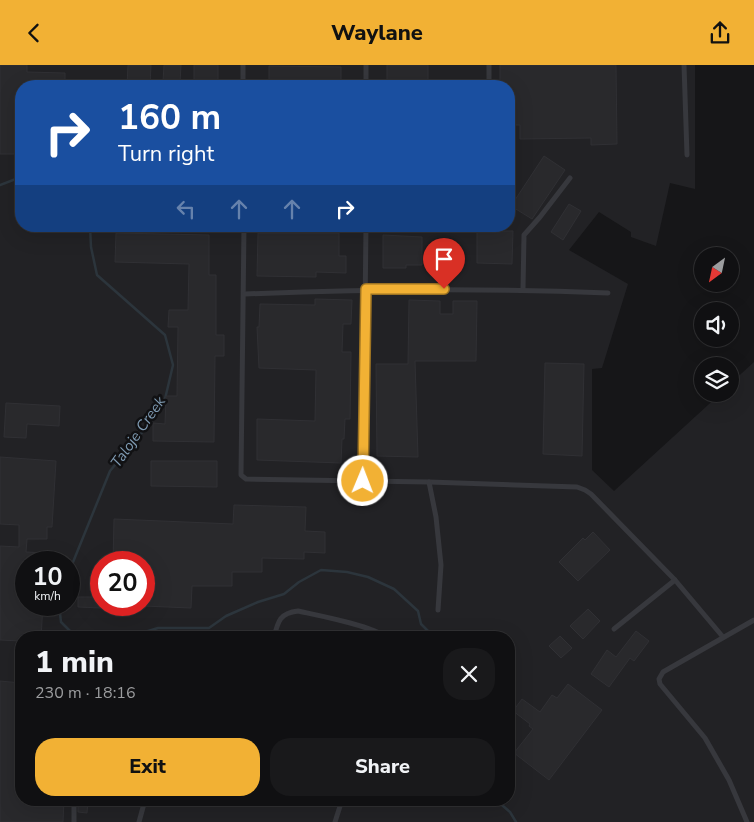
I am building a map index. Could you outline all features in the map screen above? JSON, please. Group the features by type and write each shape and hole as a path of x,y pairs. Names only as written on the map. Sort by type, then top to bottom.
{"lane":[{"path":"243,65 243,80"},
{"path":"366,65 366,80"},
{"path":"489,65 489,80"},
{"path":"684,65 688,155"},
{"path":"523,289 524,235 570,178"},
{"path":"244,232 245,294 241,475 246,479 577,487 591,494 675,580 722,637"},
{"path":"363,481 366,232"},
{"path":"245,294 366,289 523,289 608,293"},
{"path":"429,482 436,517 441,565 438,610"},
{"path":"614,629 675,580"},
{"path":"276,631 278,621 290,612 298,611 374,631"},
{"path":"747,822 729,780 705,738 660,684 659,679 662,672 754,620"},
{"path":"74,806 74,822"},
{"path":"139,822 143,806"},
{"path":"335,822 340,806"}],"shaded area":[{"path":"0,65 695,65 695,189 670,183 656,246 631,237 631,232 599,212 569,250 628,284 602,368 592,369 592,470 614,491 711,402 739,402 739,376 754,362 754,822 0,822"}],"building":[{"path":"0,65 27,65 27,72 65,73 65,80 15,80 15,154 0,154"},
{"path":"128,65 151,65 150,80 127,80"},
{"path":"164,65 181,65 180,80 163,80"},
{"path":"194,65 218,65 218,80 194,80"},
{"path":"387,65 428,65 428,80 387,80"},
{"path":"500,65 616,65 617,144 591,145 591,138 520,139 520,125 515,125 515,80 500,80"},
{"path":"269,66 341,67 341,80 269,80"},
{"path":"544,156 565,170 532,219 515,208 515,200"},
{"path":"569,204 581,211 563,240 551,232"},
{"path":"477,232 513,232 512,264 477,263"},
{"path":"116,233 209,235 209,275 216,275 216,335 224,335 224,356 215,356 214,442 153,441 153,423 165,424 166,396 177,396 178,327 168,327 169,310 188,310 189,264 115,262"},
{"path":"258,233 339,233 339,256 346,256 346,273 316,272 316,277 257,276"},
{"path":"383,235 422,237 422,265 406,265 406,268 383,268"},
{"path":"315,299 352,300 351,324 343,324 342,352 351,352 350,419 345,419 341,463 257,460 257,419 315,421 316,370 259,368 257,327 259,327 260,304 315,305"},
{"path":"409,300 440,301 440,314 453,314 453,301 477,301 476,361 415,361 418,457 377,456 376,364 408,364"},
{"path":"545,363 584,364 582,456 543,454"},
{"path":"6,403 60,406 59,426 27,424 26,438 4,437"},
{"path":"0,457 56,461 52,527 47,527 47,539 27,539 26,551 15,551 15,616 42,616 41,631 15,631 15,641 0,640 0,546 19,547 19,525 0,524"},
{"path":"151,461 217,461 217,487 151,486"},
{"path":"234,505 306,507 305,531 325,532 325,553 304,552 304,559 262,558 262,572 232,572 232,586 192,586 191,608 155,606 155,551 113,551 114,519 233,524"},
{"path":"593,532 610,550 578,581 559,562 583,538 585,540"},
{"path":"80,597 90,597 90,608 80,607"},
{"path":"588,609 600,621 583,639 570,626"},
{"path":"636,631 649,641 634,661 630,658 609,687 591,674 607,650 616,657"},
{"path":"560,636 572,648 561,658 549,646"},
{"path":"0,681 15,682 15,806 64,806 63,822 0,822"},
{"path":"568,684 602,710 549,780 515,754 533,729 529,726 530,724 515,713 515,708 522,699 540,712 552,695 557,698"},
{"path":"78,806 88,806 87,813 78,812"}],"waterway":[{"name":"Taloje Creek","path":"0,185 15,179"},
{"name":"Taloje Creek","path":"78,551 110,471 149,424 165,399 173,365 165,335 97,275 91,247 90,232"},
{"name":"Taloje Creek","path":"148,631 158,628 209,628 226,616 258,602 284,594 299,582 321,570 347,572 368,577 394,589 418,611 421,624 428,631"},
{"name":"Taloje Creek","path":"60,616 61,622 70,631"},
{"name":"Taloje Creek","path":"503,806 510,812 516,822"}],"route":[{"path":"363,481 366,289 444,289"}]}
